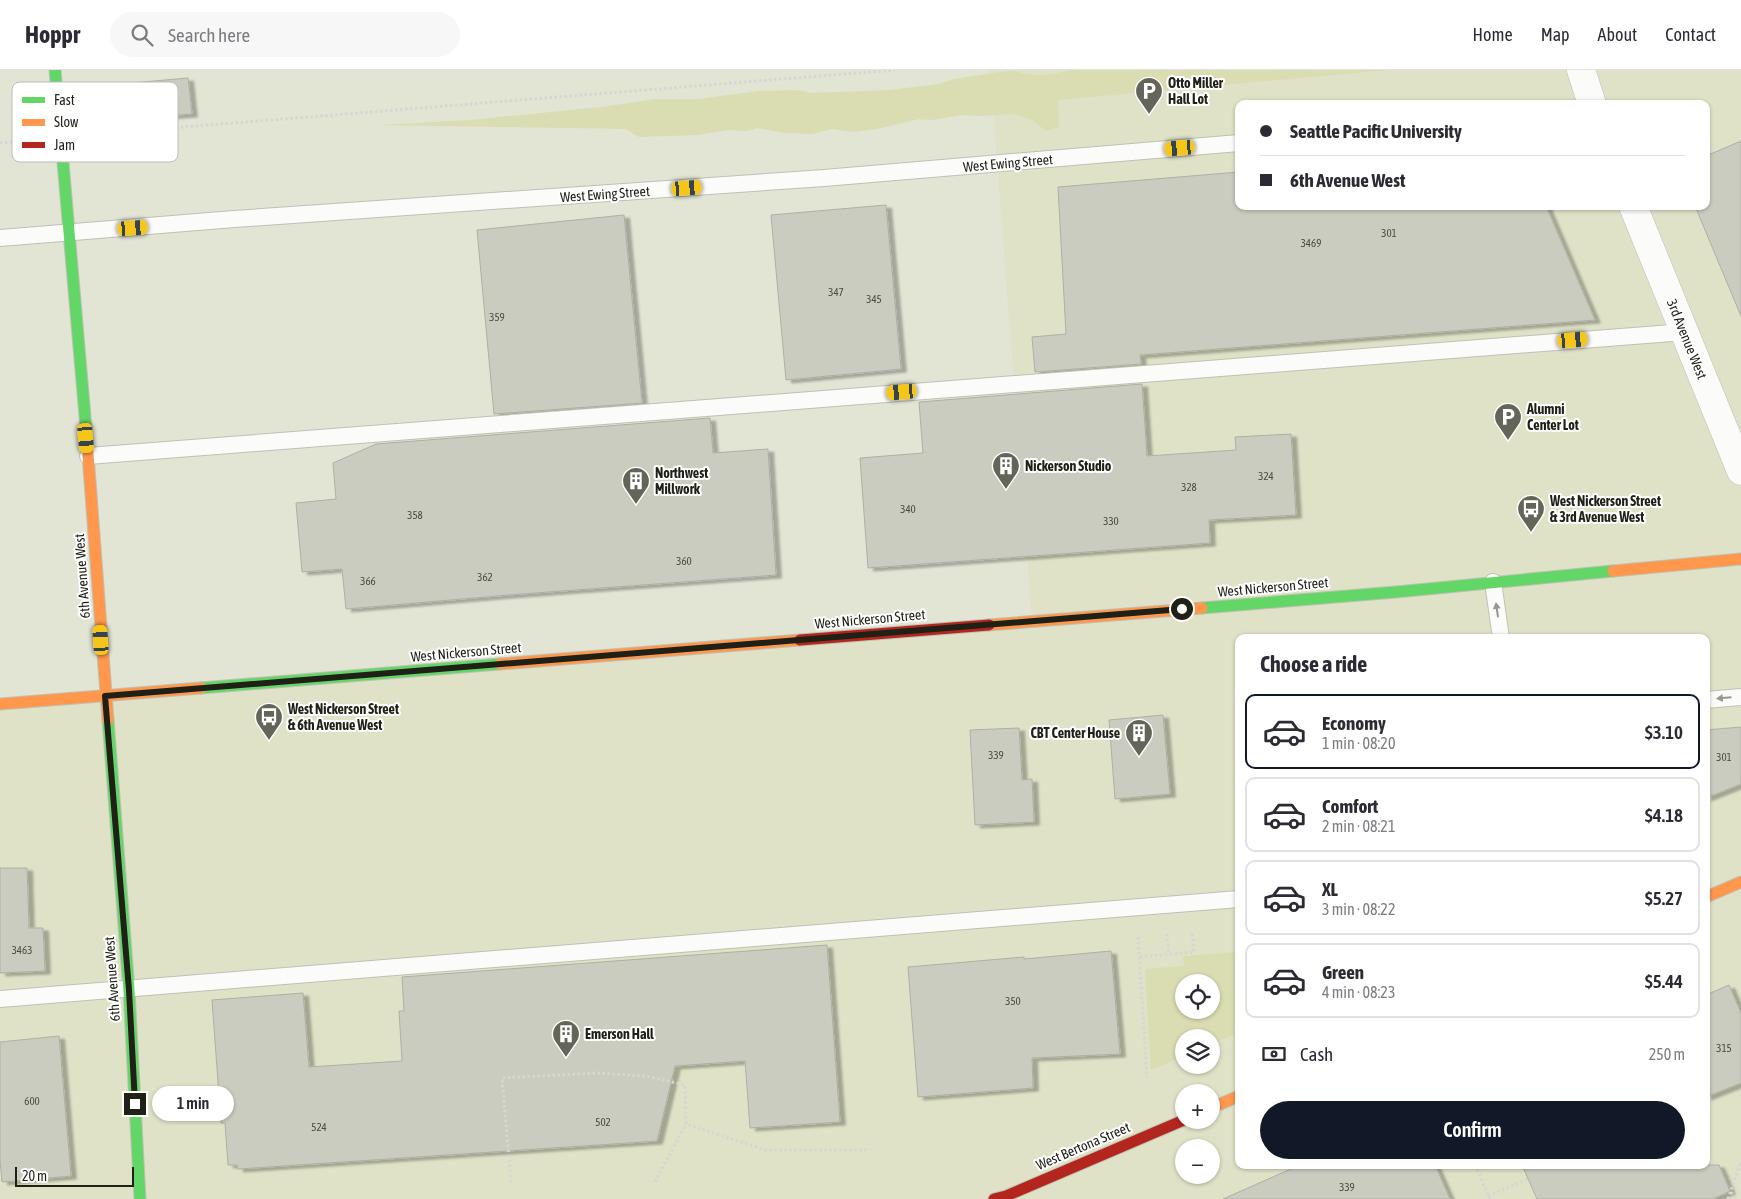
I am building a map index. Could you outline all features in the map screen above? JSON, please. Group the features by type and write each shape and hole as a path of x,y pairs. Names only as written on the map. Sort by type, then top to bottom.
{"main road":[{"name":"6th Avenue West","path":"63,162 88,456 129,990 140,1199"},
{"name":"West Nickerson Street","path":"0,704 1396,592 1741,559"},
{"path":"1710,894 1741,882"},
{"path":"1220,1104 1235,1098"},
{"name":"West Bertona Street","path":"994,1199 1015,1192 1175,1124"}],"street":[{"path":"1581,70 1591,100"},
{"name":"3rd Avenue West","path":"1635,210 1741,471"}],"lane":[{"name":"West Ewing Street","path":"0,238 234,219 824,178 1235,143"},
{"path":"88,456 1685,332"},
{"path":"1492,582 1500,634"},
{"path":"1710,700 1741,697"},
{"path":"0,999 1235,899"}],"path":[{"path":"178,128 895,70"},
{"path":"1140,957 1194,952 1192,924"},
{"path":"1138,928 1147,1078"},
{"path":"511,1182 502,1078 596,1073 646,1076 685,1085 686,1124 655,1182"},
{"path":"686,1124 764,1150 868,1150"},
{"path":"1728,1199 1741,1161"},
{"path":"1477,1169 1489,1198 1528,1179"},
{"path":"1731,1192 1736,1199"}],"shaded area":[{"path":"990,70 1741,70 1741,1199 0,1199 0,704 1032,621"},
{"path":"1014,70 1021,73 1042,75 1071,70 1389,70 1058,100 1059,127 1046,131 1032,120 1015,114 962,115 933,120 919,119 877,129 854,132 832,129 811,134 785,133 757,128 747,131 728,130 698,135 639,137 626,129 377,125 471,120 601,107 656,99 698,99 759,91 798,90 810,93 890,90 939,84 954,79"},
{"path":"1235,952 1235,1035 1220,1040 1220,1029 1175,1029 1175,1060 1151,1070 1145,969 1184,966 1183,956"}],"building":[{"path":"188,78 192,114 178,115 178,82 143,82"},
{"path":"1741,141 1741,316 1697,210 1710,210 1710,154"},
{"path":"1235,172 1235,210 1548,210 1595,320 1140,355 1141,364 1035,372 1032,337 1066,334 1058,187"},
{"path":"886,205 901,369 786,380 771,215"},
{"path":"624,215 642,403 494,414 477,230"},
{"name":"Nickerson Studio","path":"1142,384 1147,456 1236,450 1235,437 1291,434 1296,515 1209,520 1210,543 868,568 860,458 923,453 919,402"},
{"path":"710,418 713,453 768,449 776,575 346,609 342,569 302,572 296,503 336,499 333,463 376,444"},
{"name":"CBT Center House","path":"1163,715 1170,794 1115,799 1109,720"},
{"path":"1741,727 1741,784 1710,796 1710,730"},
{"path":"1019,728 1022,780 1032,779 1034,822 975,825 970,730"},
{"path":"0,868 27,868 29,928 43,928 45,971 0,973"},
{"name":"Emerson Hall","path":"827,945 840,1122 750,1128 745,1061 675,1066 657,1141 238,1169 237,1165 228,1165 225,1123 221,1123 212,1000 303,993 309,1067 402,1061 399,1011 404,1011 402,977"},
{"path":"1111,951 1120,1054 1032,1058 1033,1088 918,1097 908,967"},
{"path":"1729,985 1741,1013 1741,1083 1710,1095 1710,993"},
{"path":"59,1036 71,1176 2,1182 0,1160 0,1042"},
{"path":"1710,1165 1719,1165 1730,1191 1713,1199 1537,1199 1524,1169 1710,1169"},
{"path":"1291,1169 1437,1169 1450,1199 1223,1199"}],"traffic: fast":[{"path":"55,70 56,82"},
{"path":"63,162 86,428"},
{"path":"1202,608 1613,571"},
{"path":"201,688 500,664"},
{"path":"108,720 129,990 140,1199"}],"traffic: slow":[{"path":"86,428 108,720"},
{"path":"1613,571 1741,559"},
{"path":"989,625 1202,608"},
{"path":"500,664 800,640"},
{"path":"0,704 201,688"},
{"path":"1710,895 1741,882"},
{"path":"1220,1104 1235,1098"}],"traffic: jam":[{"path":"800,640 989,625"},
{"path":"994,1199 1006,1196 1175,1124"}],"place":[{"name":"Otto Miller Hall Lot","path":"1149,115"},
{"name":"Alumni Center Lot","path":"1508,441"},
{"name":"Nickerson Studio","path":"1006,490"},
{"name":"Northwest Millwork","path":"636,505"},
{"name":"West Nickerson Street & 3rd Avenue West","path":"1531,533"},
{"name":"West Nickerson Street & 6th Avenue West","path":"269,741"},
{"name":"CBT Center House","path":"1139,757"},
{"name":"Emerson Hall","path":"566,1058"}],"route":[{"path":"135,1104 129,990 105,696 1182,609"}]}
